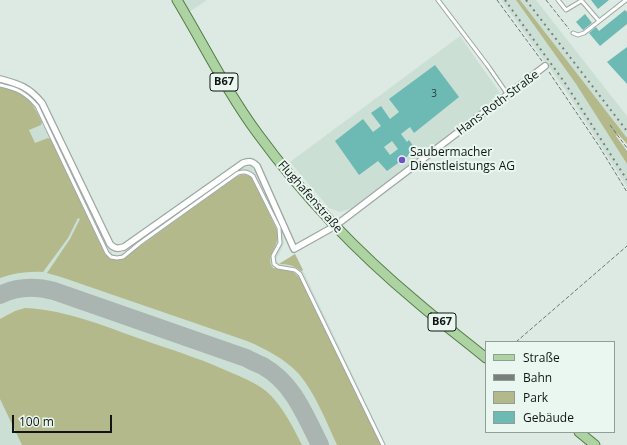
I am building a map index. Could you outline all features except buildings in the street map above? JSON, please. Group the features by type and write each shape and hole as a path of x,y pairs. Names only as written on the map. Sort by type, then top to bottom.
{"main road":[{"name":"Flughafenstraße","path":"177,0 227,87 251,125 286,170 335,226 403,290 485,357"},
{"path":"580,433 595,445"}],"street":[{"name":"Hans-Roth-Straße","path":"0,79 27,88 35,93 42,103 110,244 114,248 118,249 124,247 243,163 250,161 254,162 257,166 294,249 335,226 545,66"}],"lane":[{"path":"438,0 475,48 508,95"},
{"path":"558,0 566,10 581,0 599,21"},
{"path":"573,33 581,35 626,0"},
{"path":"0,85 18,90 37,106 107,253 111,257 123,257 238,173 243,171 248,172 253,176 279,228 280,243 273,256 276,263 278,267 295,270 300,274 383,445"}],"path":[{"path":"497,0 545,66 595,140 627,192"},
{"path":"546,0 573,33"},
{"path":"610,125 627,148"},
{"path":"517,341 627,246"}],"shaded area":[{"path":"182,0 207,0 189,12"},
{"path":"501,0 516,0 576,84 627,164 627,187 566,91"},
{"path":"520,0 536,0 627,116 627,138"},
{"path":"460,36 500,93 486,106 352,208 340,212 329,208 290,162"},
{"path":"0,82 15,85 28,92 35,98 113,254 118,255 122,253 241,168 251,166 283,231 284,244 276,260 279,264 295,254 386,445 0,445"}],"green space":[{"path":"516,0 520,0 627,138 627,144 618,134 616,136 627,151 627,164 576,84"},
{"path":"0,87 9,89 26,98 34,108 42,122 41,125 29,130 35,143 48,138 51,139 103,250 108,257 113,260 122,259 236,177 240,175 247,175 252,177 278,235 270,261 271,264 273,268 292,271 301,279 381,445 337,445 316,399 299,374 281,359 261,347 47,273 70,239 80,219 78,218 68,238 43,272 21,273 0,278"},
{"path":"295,254 303,270 301,271 291,265 279,264"},
{"path":"25,308 58,312 90,321 192,357 247,380 262,388 280,406 302,445 22,445 0,399 0,319 15,311"}],"taxiway":[{"path":"0,295 20,288 40,288 54,291 246,358 263,366 282,381 303,411 320,445"}],"railway":[{"path":"505,0 565,83 627,180"},
{"path":"526,0 627,131"}],"place":[{"name":"Saubermacher Dienstleistungs AG","path":"402,160"}]}
